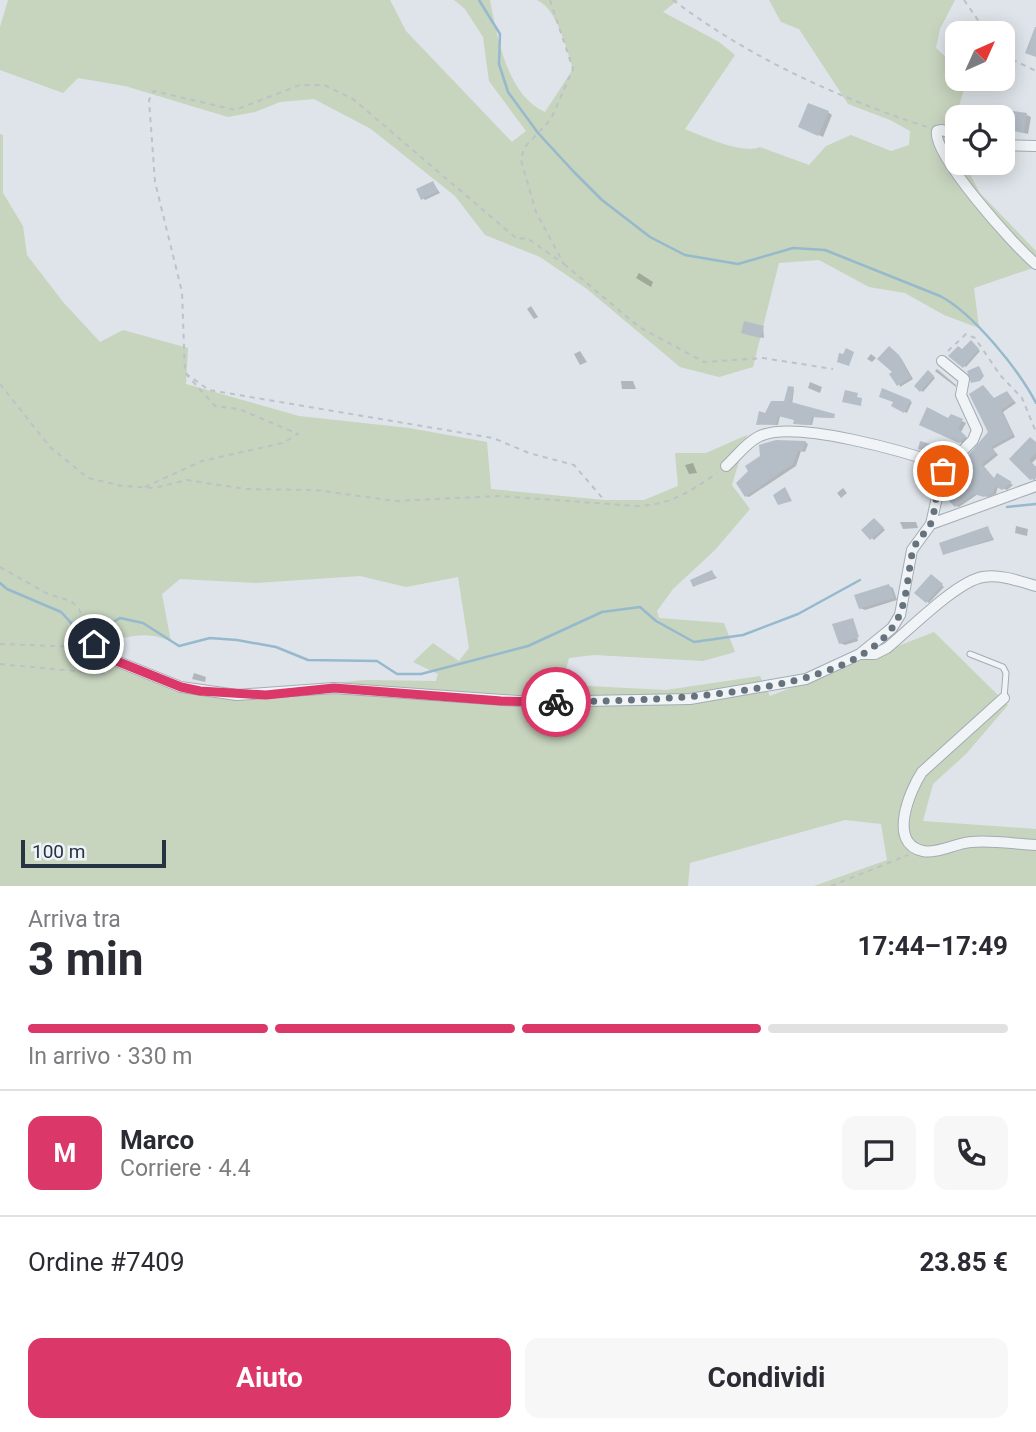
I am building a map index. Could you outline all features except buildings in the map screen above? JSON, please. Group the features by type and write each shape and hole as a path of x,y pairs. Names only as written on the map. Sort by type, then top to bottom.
{"street":[{"path":"945,133 937,131 937,144 972,194 1036,264"},
{"path":"1015,145 1036,146"},
{"path":"94,645 109,658 181,687 237,695 334,688 532,702 690,698 806,679 860,654 892,628 900,615 912,550 931,524 938,481 947,466 973,440 978,430 961,395 964,379 942,361"},
{"path":"726,466 760,436 786,431 876,443 947,466"},
{"path":"931,524 1036,486"},
{"path":"860,654 875,654 887,648 950,594 972,580 1003,577 1036,586"},
{"path":"1004,698 922,772 912,786 905,808 904,829 910,843 919,851 973,842 1036,845"}],"lane":[{"path":"970,654 1003,667 1006,673 1004,698"}],"path":[{"path":"550,0 573,69 551,120 524,148 521,159 536,212 564,264"},
{"path":"673,0 719,34 768,63 876,110 937,131"},
{"path":"964,0 979,21"},
{"path":"1015,61 1036,71"},
{"path":"144,487 195,464 283,443 298,434 239,408 215,406 185,373 182,292 155,182 149,100 154,92 235,110 300,85 324,85 353,99 517,239 527,238 564,264 639,327 704,362 763,358 833,369"},
{"path":"942,361 962,336 973,336 1000,375 1024,402 1036,432"},
{"path":"185,373 209,390 493,438 529,453 574,465 605,501"},
{"path":"0,384 50,447 88,478 122,486 154,488 187,480 246,489 316,491 395,501 499,496 659,505 684,496 726,466"},
{"path":"0,567 48,594 71,601 79,609 85,627"},
{"path":"0,644 94,645"},
{"path":"0,664 106,674 109,658"},
{"path":"831,886 919,851"}],"green space":[{"path":"8,0 390,0 406,31 512,142 526,131 489,81 483,37 465,9 454,0 490,0 500,47 513,79 521,93 545,112 573,69 556,21 537,0 678,0 663,12 719,42 735,55 685,129 734,147 760,147 809,165 826,146 851,135 891,151 909,145 910,131 848,104 799,29 781,22 769,0 955,0 940,29 936,48 945,56 945,91 963,91 959,105 945,105 945,175 970,175 980,193 1036,251 1036,267 974,288 979,328 944,315 905,293 869,287 819,260 779,263 753,367 719,377 680,367 587,289 540,257 485,235 455,196 371,129 314,99 280,102 255,112 228,117 125,86 78,78 63,93 0,70 0,27"},
{"path":"0,134 3,135 3,193 23,226 27,255 63,302 100,342 123,330 188,348 186,384 299,416 409,428 487,442 491,489 605,500 644,500 678,486 675,453 706,453 747,435 732,485 750,509 715,550 673,589 657,611 659,618 724,623 735,652 703,661 594,655 569,658 564,677 569,685 666,690 760,676 770,696 934,632 1008,705 966,754 933,784 923,821 1036,829 1036,886 814,886 887,860 881,824 845,820 690,863 688,886 0,886","holes":["360,576 406,587 458,577 469,648 459,661 433,643 413,662 438,674 436,681 366,680 231,691 190,685 116,657 103,645 146,635 171,642 162,594 180,579 256,583"]}],"waterway":[{"path":"479,0 500,34 499,64 508,92 538,133 574,172 602,200 650,237 685,255 738,264 793,248 825,250 940,296 967,315 994,344 1036,403"},
{"path":"1007,507 1036,504"},
{"path":"0,583 7,589 61,612 86,639 120,618 143,623 179,646 210,638 237,640 276,647 308,660 377,661 397,674 421,674 528,646 602,612 640,607 656,621 694,642 743,635 798,614 860,580"}],"way so far":[{"path":"556,702 690,698 806,679 860,654 892,628 900,615 912,550 931,524 938,481 943,471"}],"route":[{"path":"94,644 109,658 181,687 200,691 266,695 334,688 369,689 501,701 556,702"}]}
